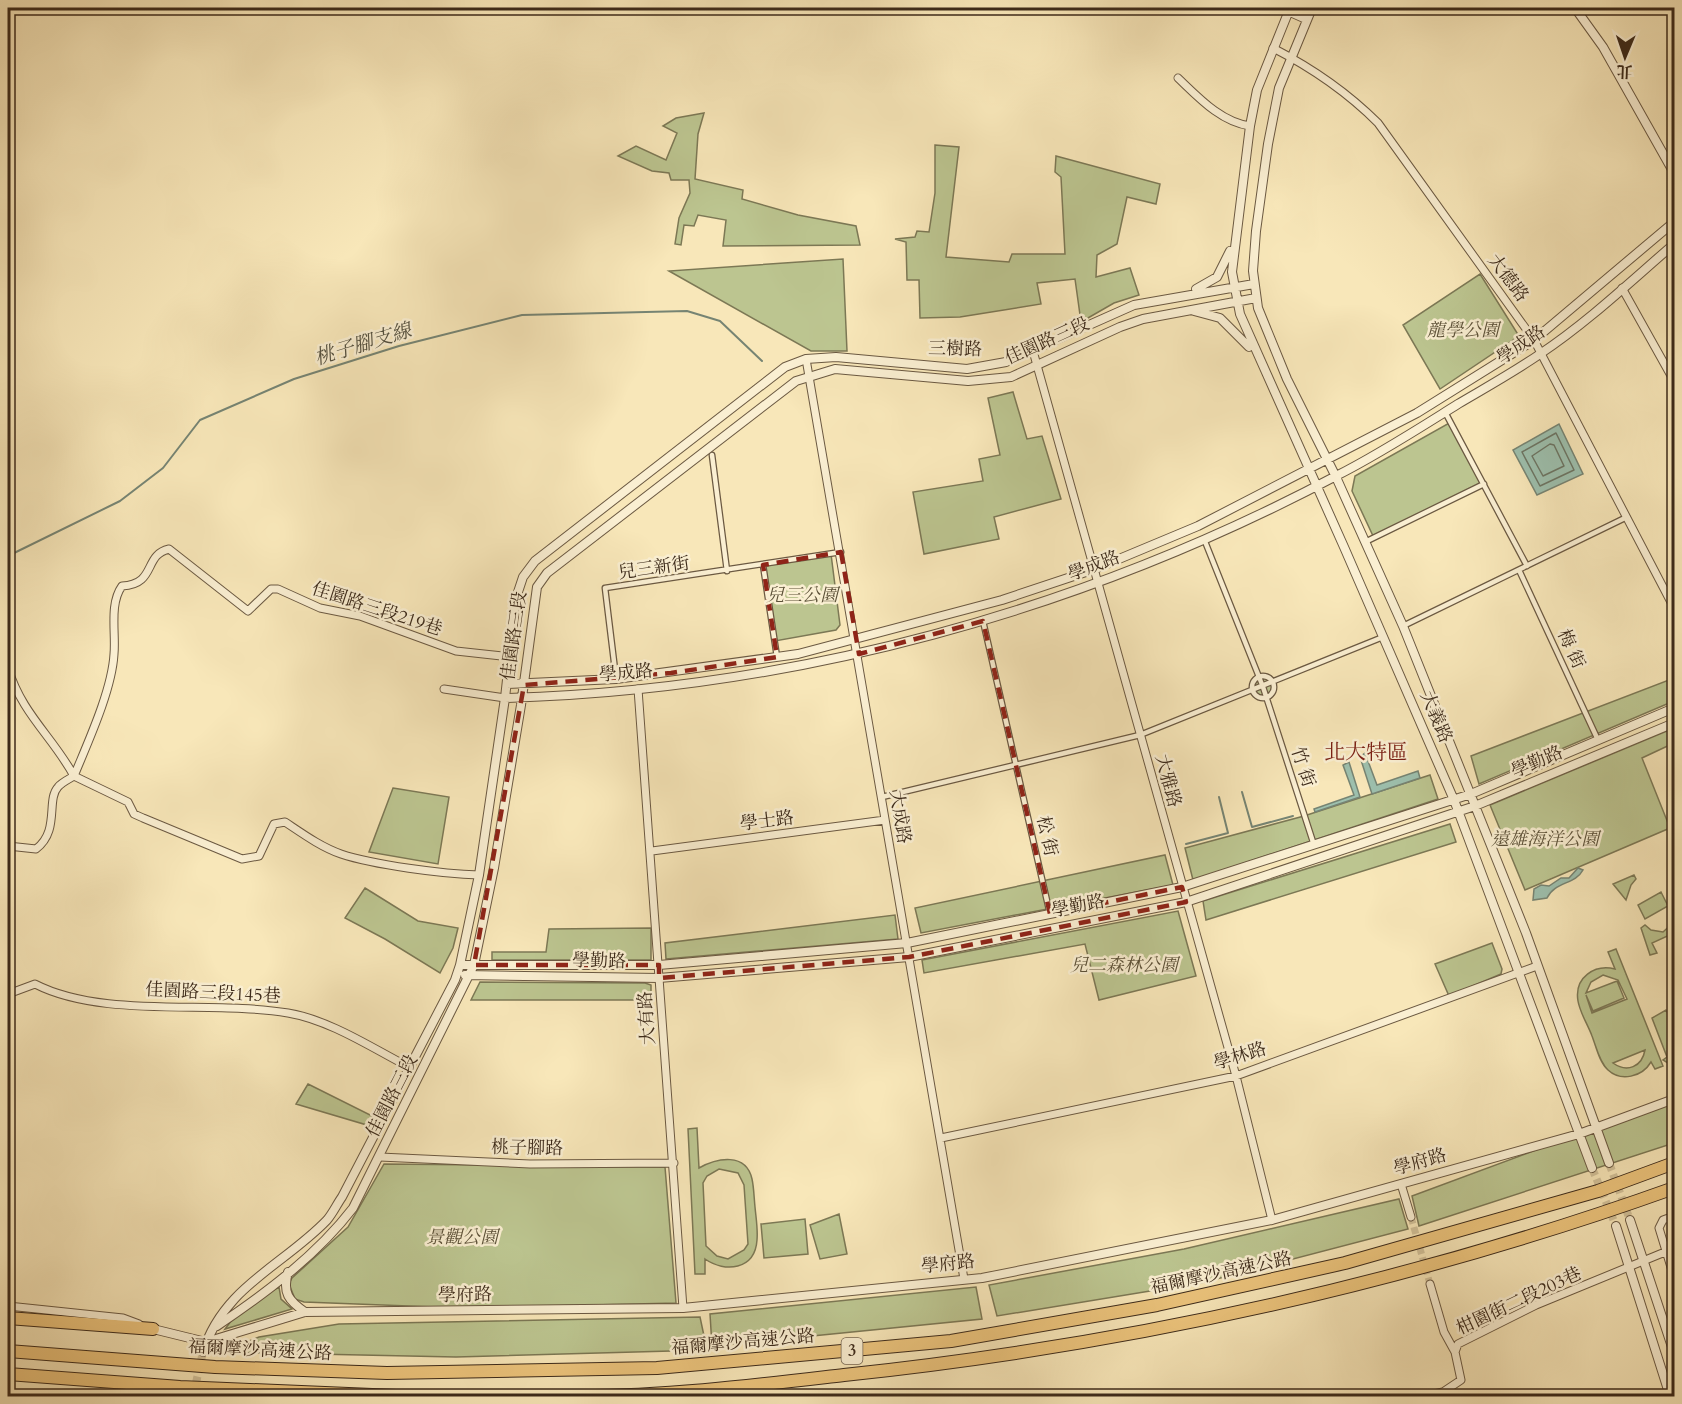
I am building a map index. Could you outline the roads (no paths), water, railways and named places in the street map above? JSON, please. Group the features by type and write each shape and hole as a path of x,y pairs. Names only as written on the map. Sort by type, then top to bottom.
{"highway":[{"name":"福爾摩沙高速公路","path":"8,1351 216,1367 387,1373 657,1368 951,1341 1157,1305 1334,1266 1598,1191 1674,1163"},
{"name":"3","path":"581,1396 734,1388 964,1362 1062,1348 1232,1314 1357,1284 1492,1248 1674,1188"},
{"path":"8,1314 153,1329"},
{"path":"8,1346 78,1356"},
{"path":"8,1374 180,1388 396,1396"}],"street":[{"path":"1254,284 1255,241 1262,181 1279,88 1312,8"},
{"path":"1575,8 1602,48 1674,173"},
{"path":"1234,286 1232,272 1237,218 1257,90 1289,9 1306,19"},
{"name":"大德路","path":"1273,48 1352,97 1378,123 1534,340 1674,608"},
{"path":"1178,78 1199,98 1234,124 1250,126"},
{"path":"1168,299 1205,286 1217,277 1228,260 1237,218"},
{"name":"學成路","path":"507,684 616,679 777,657 856,640 1002,600 1095,569 1198,526 1328,461 1417,413 1534,340 1674,222"},
{"name":"學成路","path":"444,689 505,698 522,697 638,689 791,667 859,654 983,621 1099,583 1204,539 1336,477 1542,353 1674,244"},
{"name":"三樹路","path":"806,359 836,357 967,369 1006,362 1123,309 1254,284"},
{"name":"大義路","path":"1254,284 1256,298 1274,352 1336,477 1403,626 1471,794 1538,966 1609,1163"},
{"name":"大義路","path":"1234,286 1236,301 1259,361 1317,485 1454,801 1592,1168"},
{"path":"1622,288 1674,381"},
{"name":"佳園路三段","path":"214,1328 330,1238 353,1208 471,976 494,868 524,685 537,587 547,573 796,381 810,375 835,369 987,381 1011,377 1120,327 1182,311 1256,298"},
{"path":"1182,311 1200,312 1220,318 1245,341 1259,361"},
{"name":"大雅路","path":"1033,351 1039,365 1236,1076 1272,1220"},
{"name":"佳園路三段","path":"203,1352 206,1342 231,1299 326,1220 342,1197 459,969 479,875 507,684 516,598 523,577 535,561 747,395 785,368 806,359"},
{"name":"大成路","path":"806,359 859,654 885,820 964,1279"},
{"path":"1445,412 1527,566"},
{"path":"712,455 727,571"},
{"path":"1365,542 1484,484"},
{"path":"1403,626 1627,517"},
{"name":"竹 街","path":"1204,539 1267,698 1314,845"},
{"name":"佳園路三段219巷","path":"74,776 113,666 114,617 119,590 122,586 135,585 142,581 157,554 169,549 248,611 271,589 278,589 320,608 360,616 456,651 510,657"},
{"name":"兒三新街","path":"616,679 605,588 841,552"},
{"path":"763,565 777,657"},
{"name":"梅 街","path":"1519,570 1598,740"},
{"name":"松 街","path":"983,621 1050,914"},
{"path":"882,797 1140,735 1274,683 1383,637"},
{"path":"8,668 23,705 61,753 74,776 128,802 134,814 143,818 243,859 259,856 274,824 285,822 311,839 342,854 399,865 479,875"},
{"path":"1252,691 1253,681 1259,676 1266,675 1274,683"},
{"path":"1252,691 1259,698 1267,698 1273,692 1274,683"},
{"name":"大有路","path":"638,689 652,851 683,1308"},
{"name":"學勤路","path":"459,969 474,965 659,965 907,943 1182,887 1454,801 1674,708"},
{"name":"學勤路","path":"459,969 471,976 659,978 909,957 1186,902 1458,813 1674,723"},
{"path":"8,846 36,849 44,843 53,817 55,793 58,787 74,776"},
{"name":"學士路","path":"652,851 885,820"},
{"name":"學林路","path":"941,1138 1236,1076 1538,966"},
{"name":"佳園路三段145巷","path":"8,994 34,984 52,994 89,1002 290,1013 323,1024 410,1067"},
{"name":"學府路","path":"206,1342 305,1312 683,1308 964,1279 1130,1250 1272,1220 1596,1129 1674,1099"},
{"name":"桃子腳路","path":"380,1157 530,1164 674,1163"},
{"path":"1401,1184 1411,1217"},
{"path":"1674,1216 1663,1220 1659,1228 1674,1277"},
{"path":"1630,1220 1674,1353"},
{"path":"1616,1226 1670,1396"},
{"name":"柑園街二段203巷","path":"1424,1396 1443,1392 1461,1380 1455,1352 1458,1344 1536,1305 1665,1252"},
{"path":"288,1272 285,1292 290,1302 305,1312"},
{"path":"1430,1284 1444,1332 1455,1352"},
{"path":"153,1329 206,1342"}],"water":[{"path":"1559,424 1583,474 1537,495 1513,450"},
{"path":"1365,753 1377,785 1418,771 1420,778 1372,794 1360,757"},
{"path":"1349,762 1360,797 1315,812 1314,809 1354,795 1343,765"},
{"path":"1578,868 1583,870 1579,875 1555,889 1547,898 1533,900 1534,889 1541,885 1549,886 1561,878 1569,878"}],"waterway":[{"name":"桃子腳支線","path":"8,556 120,501 163,468 200,420 294,379 399,346 522,315 687,311 720,321 762,361"},
{"path":"1242,792 1252,827 1293,816"},
{"path":"1186,844 1228,833 1219,797"}],"tunnel":[{"path":"1609,1163 1630,1220"},
{"path":"1592,1168 1616,1226"},
{"path":"1411,1217 1430,1284"},
{"path":"193,1396 203,1352"}],"district":[{"name":"北大特區","path":"1366,752"}],"park label":[{"name":"龍學公園","path":"1463,330"},
{"name":"兒三公園","path":"802,595"},
{"name":"遠雄海洋公園","path":"1545,839"},
{"name":"兒二森林公園","path":"1124,965"},
{"name":"景觀公園","path":"462,1237"}]}
